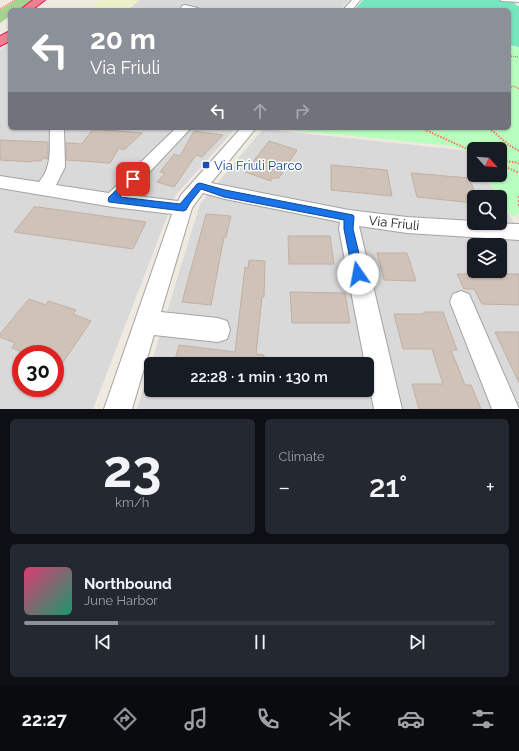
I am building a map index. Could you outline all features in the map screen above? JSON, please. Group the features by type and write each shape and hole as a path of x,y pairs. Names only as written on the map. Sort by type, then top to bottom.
{"street":[{"path":"349,8 356,0"},
{"path":"44,188 52,178 57,167 57,130"},
{"path":"112,200 182,130"},
{"path":"118,409 183,208 187,200 247,130"},
{"path":"0,182 112,200 183,208"},
{"name":"Via Friuli","path":"200,186 224,194 349,217 407,225 519,232"},
{"path":"349,217 349,229 388,409"},
{"path":"461,302 506,409"},
{"path":"147,322 218,330"}],"lane":[{"path":"502,0 519,1"}],"path":[{"path":"0,10 15,0"},
{"path":"425,130 467,149"},
{"path":"491,130 509,145 519,151"},
{"path":"507,161 519,163"},
{"path":"507,167 519,173"},
{"path":"519,196 519,207"}],"shaded area":[{"path":"139,0 349,0 342,8 130,8"},
{"path":"8,44 8,130 234,130 175,196 93,409 0,409 0,50"},
{"path":"262,130 467,151 467,182 489,182 494,190 467,190 467,230 507,230 507,211 519,231 519,409 137,409 144,387 144,397 374,397 374,357 153,357 200,204"}],"green space":[{"path":"16,0 34,0 22,8 8,8 8,17 0,23 0,10"},
{"path":"100,0 139,0 130,8 91,8"},
{"path":"363,0 512,0 517,6 519,6 519,47 511,45 511,8 356,8"},
{"path":"511,46 519,47 519,213 512,217 507,209 507,190 495,190 490,182 507,182 507,142 467,142 467,151 452,146 291,130 511,130"}],"building":[{"path":"92,130 142,133 124,150 119,148 110,163 66,160 66,143 82,144"},
{"path":"194,131 223,135 202,157 196,155 174,187 157,182 165,173 160,172 174,154 180,156"},
{"path":"0,140 48,142 48,159 43,158 41,161 31,162 0,160"},
{"path":"269,141 297,150 279,178 271,178 271,181 245,172"},
{"path":"331,165 387,170 392,196 331,190"},
{"path":"411,173 467,178 467,182 471,182 474,190 467,190 467,202 417,197"},
{"path":"34,207 146,222 133,249 14,232"},
{"path":"206,214 231,216 226,237 224,237 211,305 182,302"},
{"path":"288,236 330,236 334,264 289,264"},
{"path":"377,253 407,253 416,281 384,280"},
{"path":"249,260 265,261 264,297 262,297 256,354 264,355 264,357 176,357 179,345 235,352 245,267 248,268"},
{"path":"457,274 467,274 467,278 507,278 507,274 519,274 519,305 482,304 474,289 464,289"},
{"path":"290,292 345,293 350,323 292,323"},
{"path":"29,299 46,305 48,301 76,310 73,314 91,321 64,361 64,345 14,345 15,343 0,337 0,334"},
{"path":"424,312 443,312 457,350 451,350 465,385 471,385 481,409 419,409 412,384 443,384 432,349 403,349 394,314 424,314"},
{"path":"495,332 519,332 519,383"}],"place":[{"name":"Via Friuli Parco","path":"206,165"}],"route":[{"path":"133,179 112,200 183,208 187,200 200,186 224,194 349,217 349,229 358,274"}]}
